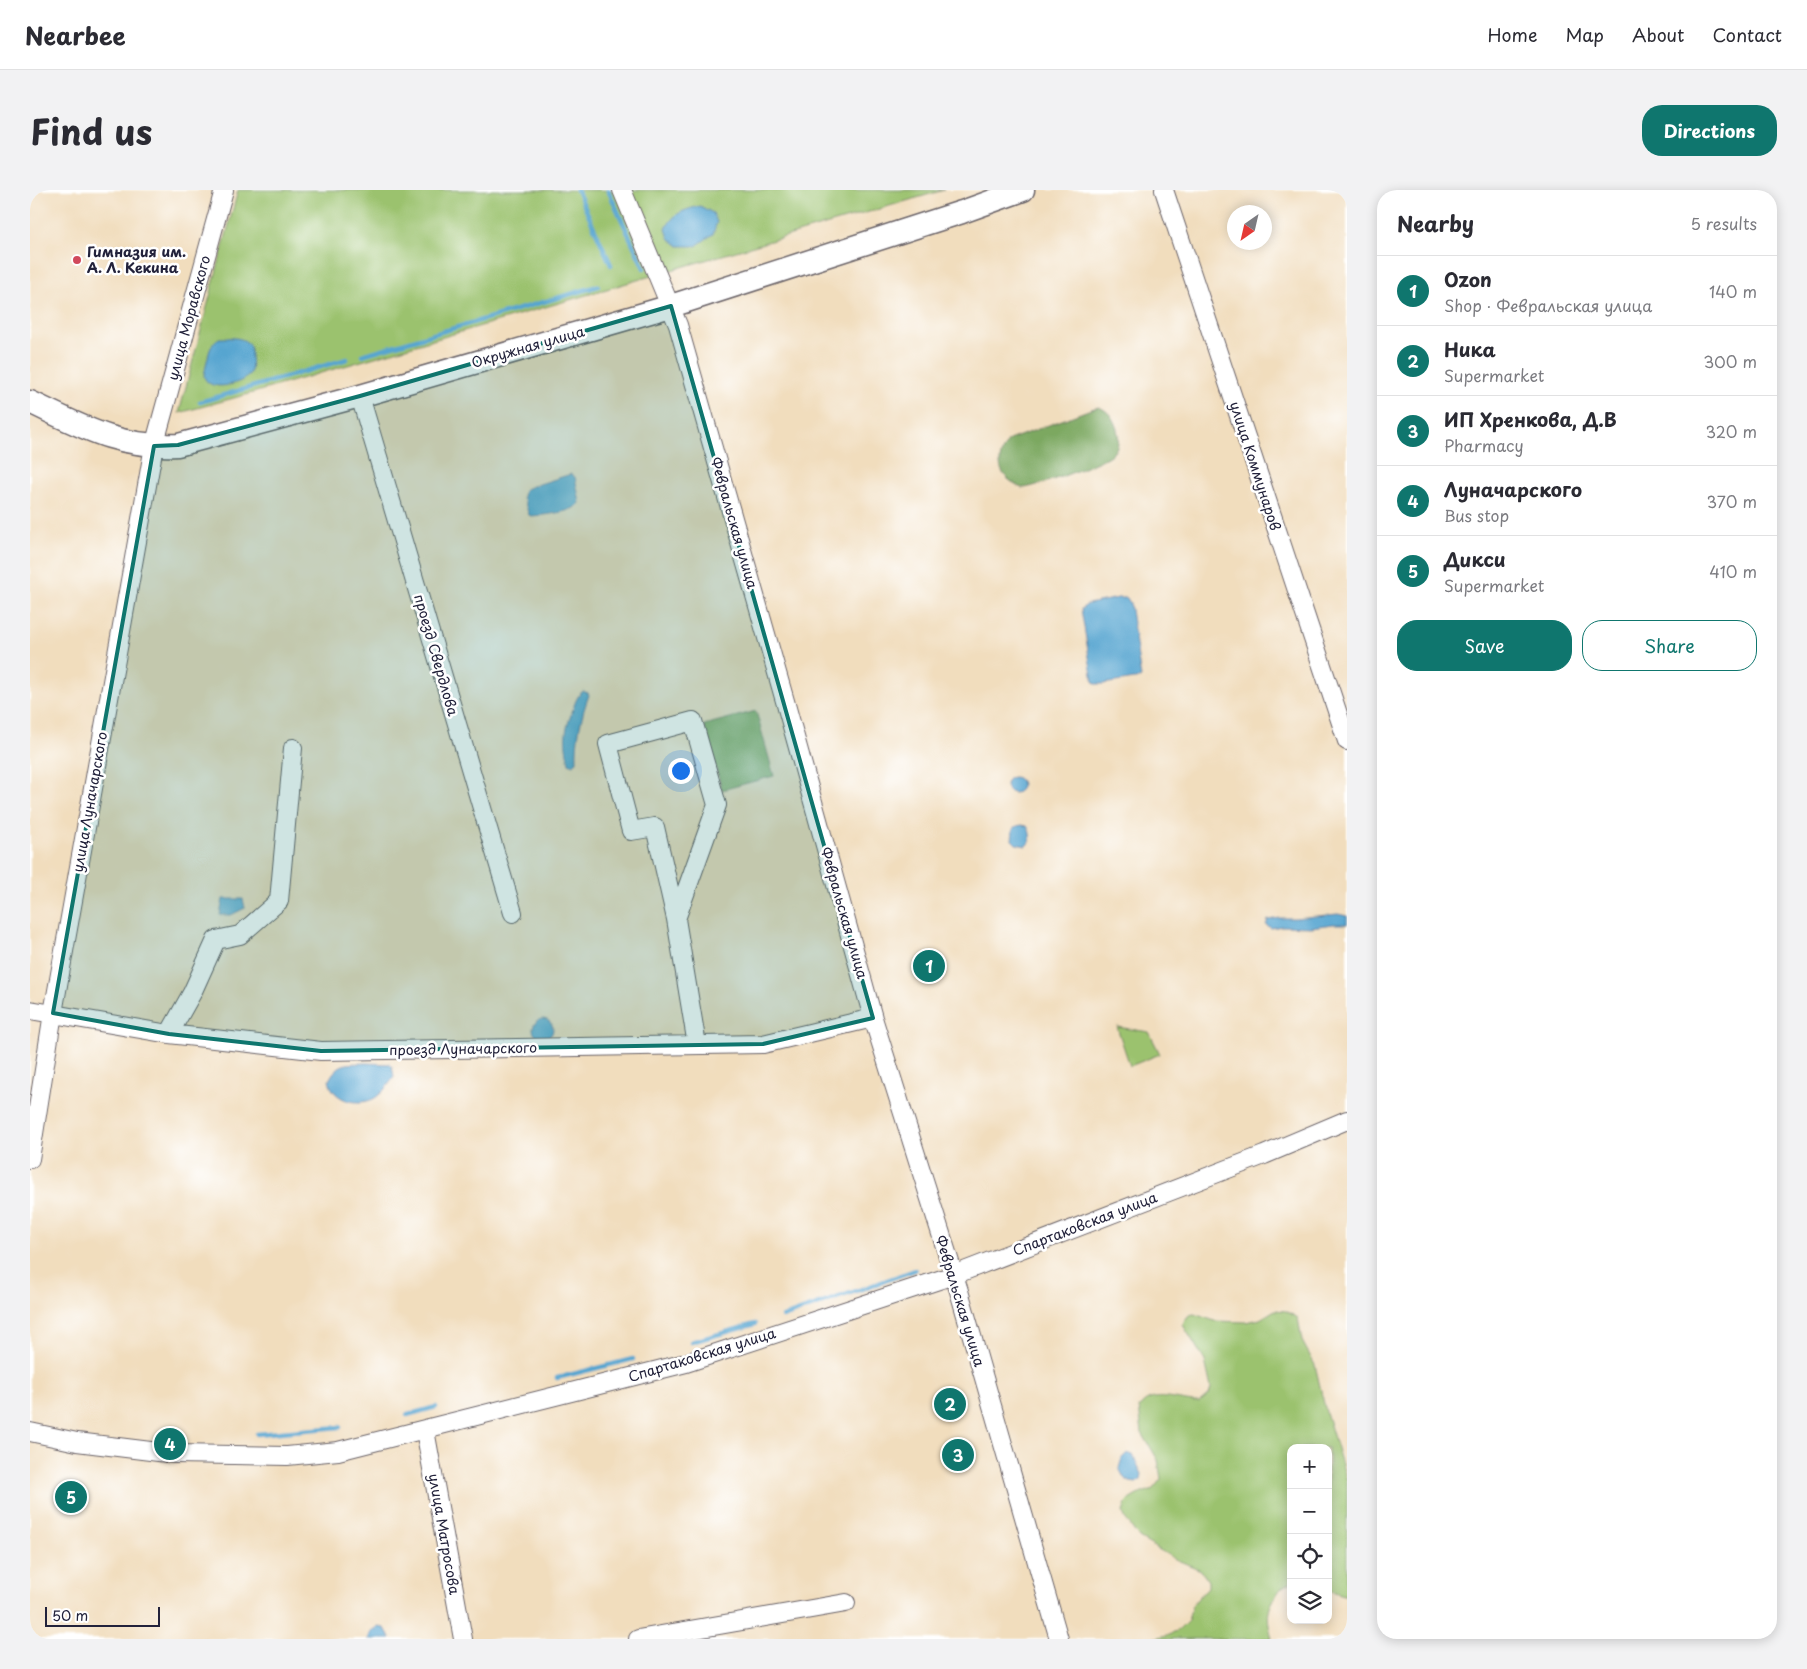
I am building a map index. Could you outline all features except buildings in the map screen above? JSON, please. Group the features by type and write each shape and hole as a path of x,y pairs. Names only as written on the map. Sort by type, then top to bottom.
{"main road":[{"name":"Окружная улица","path":"30,402 105,436 128,443 178,446 360,396 671,306 962,212 1023,190"}],"street":[{"name":"улица Моравского","path":"154,446 224,190"},
{"name":"Февральская улица","path":"622,190 671,306 782,691 873,1018 954,1276 1058,1639"},
{"name":"улица Коммунаров","path":"1164,190 1347,742"},
{"name":"проезд Свердлова","path":"360,396 513,913"},
{"name":"улица Луначарского","path":"30,1158 53,1013 154,446"},
{"path":"676,919 717,805 693,721 608,744 631,831 655,827 676,919 697,1045"},
{"path":"169,1034 192,993 216,940 240,935 279,901 293,748"},
{"name":"проезд Луначарского","path":"30,1010 169,1034 321,1051 764,1044 873,1018"},
{"name":"Спартаковская улица","path":"30,1432 77,1442 175,1454 287,1456 338,1451 686,1362 954,1276 1264,1155 1347,1120"},
{"name":"улица Матросова","path":"425,1430 463,1639"},
{"path":"638,1639 846,1603"}],"highlighted area":[{"path":"671,306 873,1018 763,1044 321,1051 169,1034 53,1013 154,446 178,445 360,396"}],"green space":[{"path":"238,190 944,190 179,413"},
{"path":"1099,407 1110,415 1116,426 1118,439 1114,452 1098,462 1070,474 1029,487 1019,487 1003,473 1000,462 1002,451 1009,440"},
{"path":"756,711 774,776 722,790 704,725"},
{"path":"1117,1027 1149,1032 1160,1054 1130,1066"},
{"path":"1275,1310 1286,1311 1298,1318 1302,1341 1315,1365 1326,1412 1347,1481 1347,1596 1332,1591 1332,1444 1287,1444 1287,1585 1280,1589 1270,1607 1269,1622 1272,1639 1151,1639 1179,1630 1188,1621 1192,1605 1208,1587 1208,1581 1201,1570 1175,1559 1139,1538 1125,1518 1123,1512 1127,1501 1153,1489 1161,1479 1158,1460 1142,1433 1139,1408 1151,1399 1167,1398 1199,1402 1209,1395 1211,1388 1205,1361 1183,1325 1189,1315 1194,1314 1215,1321 1246,1322 1260,1319"}],"water":[{"path":"700,206 713,213 717,222 713,234 696,246 679,246 669,238 666,229 672,219 680,213"},
{"path":"219,338 240,339 248,343 250,348 252,364 250,373 247,377 234,384 212,385 204,376 210,350"},
{"path":"571,474 575,477 580,503 571,509 558,513 529,515 523,497 524,490"},
{"path":"1127,598 1130,603 1141,678 1095,684 1081,609 1088,604"},
{"path":"583,691 589,695 577,744 577,762 573,765 569,763 567,755 566,732 576,700"},
{"path":"1011,777 1017,777 1022,782 1020,791 1011,793 1006,788 1006,782"},
{"path":"1022,825 1027,826 1030,834 1029,842 1026,846 1016,844 1012,840 1013,829"},
{"path":"223,899 243,899 245,908 231,915 220,915"},
{"path":"1338,914 1347,916 1347,924 1271,928 1266,925 1268,920 1280,918"},
{"path":"539,1019 547,1019 553,1025 553,1033 547,1039 539,1039 533,1033 533,1025"},
{"path":"349,1064 390,1064 392,1066 394,1077 381,1094 369,1101 354,1102 335,1093 329,1080 336,1069"},
{"path":"1127,1453 1133,1455 1142,1474 1141,1480 1136,1483 1124,1478 1119,1468 1122,1458"},
{"path":"378,1627 385,1628 391,1639 368,1639 372,1631"}],"waterway":[{"path":"577,190 611,265"},
{"path":"608,190 644,268"},
{"path":"362,355 598,286"},
{"path":"200,402 347,359"},
{"path":"783,1317 915,1270"},
{"path":"691,1342 755,1324"},
{"path":"557,1378 633,1359"},
{"path":"407,1415 436,1407"},
{"path":"257,1434 340,1427"}],"place":[{"name":"Гимназия им. А. Л. Кекина","path":"77,260"},
{"name":"Ozon","path":"929,966"},
{"name":"Ника","path":"950,1404"},
{"name":"Луначарского","path":"170,1444"},
{"name":"ИП Хренкова, Д.В","path":"958,1455"},
{"name":"Дикси","path":"71,1497"}]}
